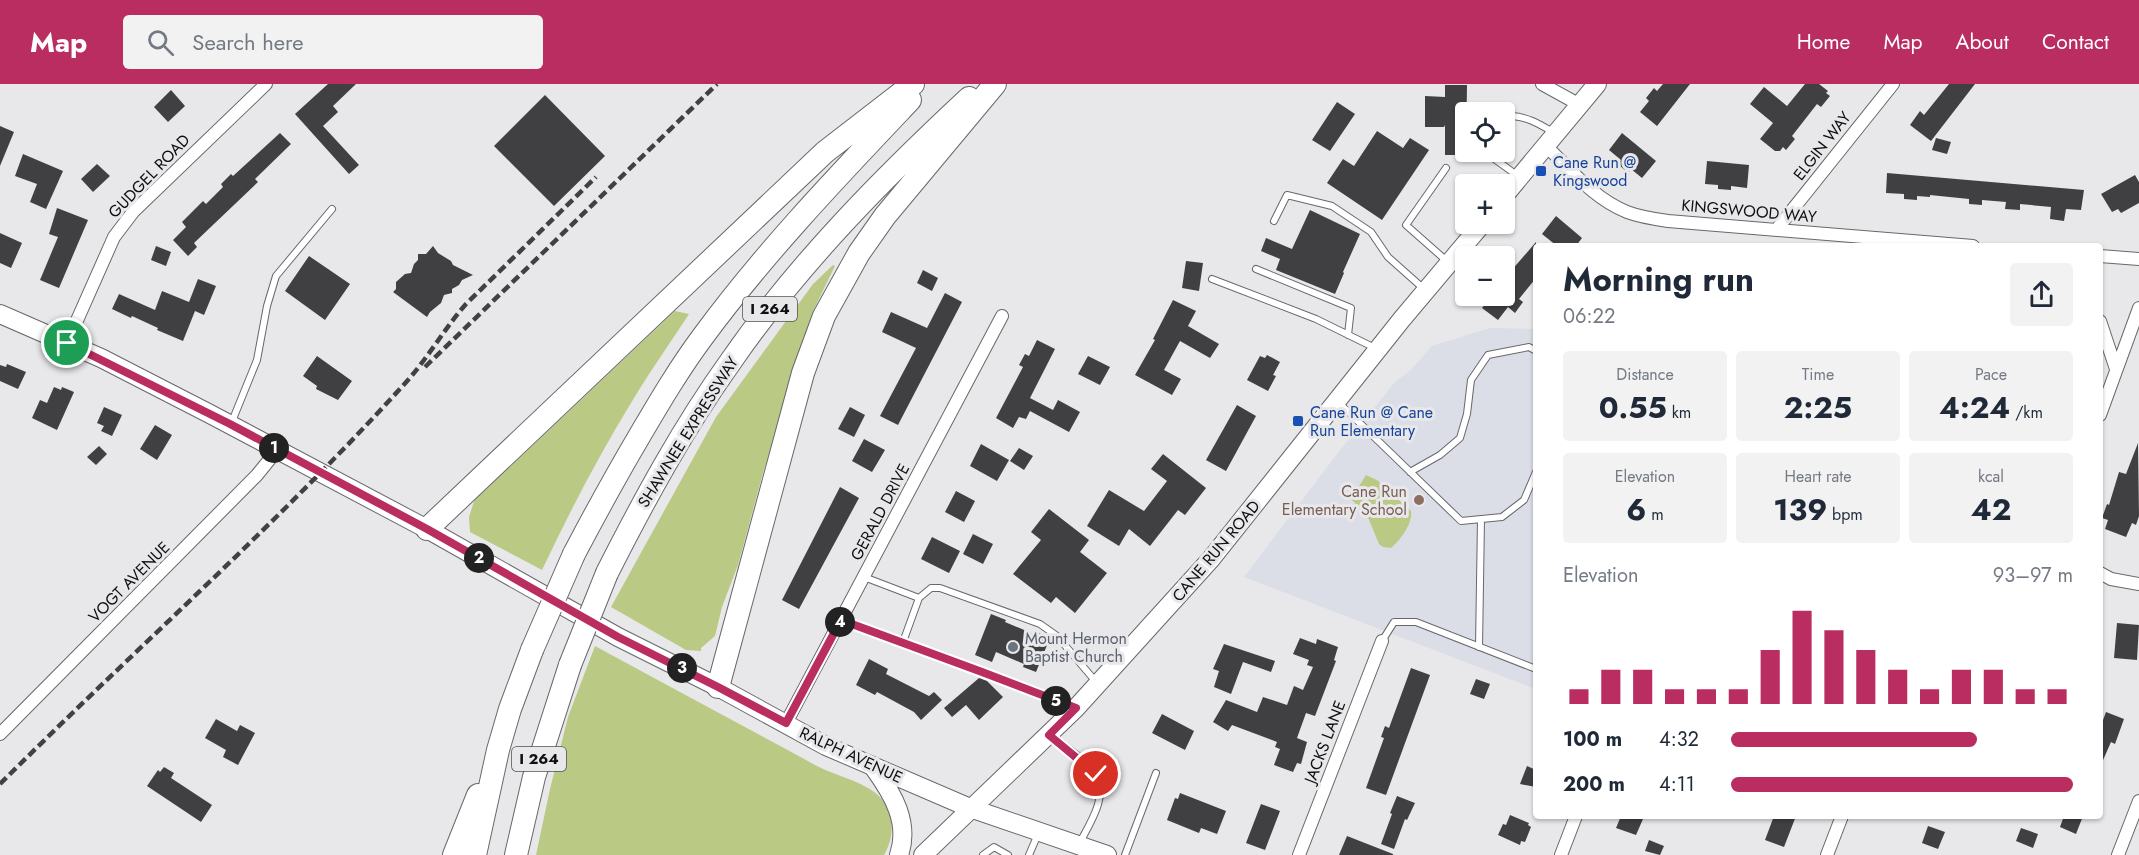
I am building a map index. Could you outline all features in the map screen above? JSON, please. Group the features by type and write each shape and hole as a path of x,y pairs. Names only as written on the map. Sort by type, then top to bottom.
{"highway":[{"path":"427,529 825,152 913,84"},
{"name":"I 264","path":"475,855 498,750 510,709 532,650 574,554 598,507 670,384 703,337 815,199 926,84"},
{"name":"SHAWNEE EXPRESSWAY","path":"516,855 534,777 570,665 607,573 645,498 692,418 758,323 817,253 937,127 984,84"},
{"path":"718,687 803,373 825,316 860,253 885,216 995,84"},
{"path":"454,855 460,836 498,750"}],"street":[{"name":"GUDGEL ROAD","path":"67,343 114,237 133,212 266,84"},
{"path":"1542,84 1580,105"},
{"path":"1515,183 1597,84"},
{"name":"ELGIN WAY","path":"1777,229 1893,84"},
{"name":"KINGSWOOD WAY","path":"1552,140 1602,198 1628,212 1668,221 1938,243"},
{"name":"CANE RUN ROAD","path":"923,855 1076,708 1211,559 1378,349 1474,234"},
{"path":"2103,256 2139,259"},
{"path":"2103,406 2139,308"},
{"name":"RALPH AVENUE","path":"0,314 67,343 278,449 427,529 618,637 718,687 825,746 970,808 1100,854"},
{"name":"GERALD DRIVE","path":"786,723 1002,316"},
{"path":"2103,330 2116,369"},
{"name":"VOGT AVENUE","path":"0,734 257,475 278,449"},
{"path":"2103,575 2111,579 2139,584"},
{"name":"JACKS LANE","path":"1299,855 1383,642"},
{"path":"873,767 888,787 902,819 899,855"},
{"path":"2118,855 2139,801"},
{"path":"1561,855 1575,819"},
{"path":"1827,855 1841,819"}],"lane":[{"path":"1515,116 1530,118 1552,140"},
{"path":"1499,162 1520,177"},
{"path":"1446,168 1406,225 1449,263"},
{"path":"1274,221 1287,195 1332,206 1371,232 1388,257 1426,291"},
{"path":"230,424 257,360 267,306 276,276 332,209"},
{"path":"1256,269 1351,308 1348,334"},
{"path":"1212,279 1316,319 1378,349"},
{"path":"1410,472 1440,455 1460,438 1467,414 1471,380 1488,355 1529,347 1533,349"},
{"path":"1337,401 1461,521 1502,517 1524,500 1533,479"},
{"path":"1479,647 1481,519"},
{"path":"864,577 919,598"},
{"path":"903,642 919,598 931,588 940,588 1041,624 1057,636 1098,684"},
{"path":"841,620 1076,708"},
{"path":"1383,642 1394,622 1416,622 1533,668"},
{"path":"1049,735 1096,774 1101,789 1095,811 1079,845"},
{"path":"1125,855 1156,773"},
{"path":"1029,855 1040,831"},
{"path":"983,855 994,847 1008,855"}],"shaded area":[{"name":"Cane Run Elementary School","path":"1490,328 1533,329 1533,688 1244,577 1395,382 1411,370 1432,346"}],"green space":[{"path":"833,265 835,266 813,311 715,636 701,648 701,651 686,650 611,607 716,417 813,284"},
{"path":"675,311 689,314 607,444 542,570 470,532 469,517 474,501"},
{"path":"1366,475 1377,480 1411,511 1410,521 1405,531 1391,548 1379,544 1367,515 1351,499"},
{"path":"595,646 817,766 873,791 884,803 891,817 890,840 884,855 536,855 568,717"}],"building":[{"path":"328,84 356,84 333,106 338,112 323,126 359,165 349,174 295,114"},
{"path":"1663,84 1690,84 1657,126 1640,112 1649,101 1646,98 1654,88 1657,91"},
{"path":"1805,84 1819,84 1828,91 1826,93 1830,96 1821,107 1817,104 1792,136 1795,139 1786,150 1783,147 1780,151 1775,151 1760,139 1773,123 1750,104 1764,87 1787,106"},
{"path":"1949,84 1975,84 1931,141 1910,125 1920,111 1924,115"},
{"path":"1445,85 1467,85 1467,102 1455,102 1455,155 1445,155 1445,125 1444,127 1425,127 1425,96 1445,97"},
{"path":"171,90 185,106 168,122 154,107"},
{"path":"545,95 605,156 554,206 494,146"},
{"path":"1337,102 1355,114 1330,151 1312,140"},
{"path":"0,126 14,132 0,166"},
{"path":"1377,131 1403,148 1410,138 1429,150 1382,220 1327,183 1343,159 1354,166"},
{"path":"280,133 291,144 255,179 258,182 194,243 197,247 188,256 173,240 186,227 182,222 203,201 206,204 223,187 221,184 231,174 233,176"},
{"path":"1622,133 1656,161 1642,178 1631,169 1628,173 1618,164 1621,160 1609,150"},
{"path":"1936,138 1951,142 1947,154 1932,150"},
{"path":"23,154 63,171 46,209 30,202 37,184 15,176"},
{"path":"1707,161 1749,165 1747,188 1731,186 1731,190 1718,189 1718,185 1705,184"},
{"path":"97,164 110,176 93,192 81,179"},
{"path":"1887,173 2084,190 2081,210 2066,209 2064,221 2050,219 2051,207 2020,204 2020,210 2005,209 2006,202 1982,200 1982,205 1969,204 1969,199 1930,195 1930,197 1917,196 1917,200 1904,199 1904,194 1886,193"},
{"path":"2135,175 2139,182 2139,203 2121,213 2118,209 2112,212 2101,194"},
{"path":"57,208 88,220 59,288 40,280 58,237 49,234"},
{"path":"1310,210 1360,234 1335,294 1276,270 1280,259 1261,251 1266,238 1292,249"},
{"path":"1556,216 1582,238 1578,243 1553,243 1542,234"},
{"path":"0,233 22,243 11,268 0,263"},
{"path":"1533,245 1533,282 1519,299 1523,302 1515,313 1508,307 1498,320 1482,308 1484,306 1515,306 1515,266"},
{"path":"156,246 171,252 166,266 151,260"},
{"path":"433,246 453,265 473,275 462,280 452,289 452,293 444,295 441,303 427,317 393,292 396,289 396,282 405,274 411,273 418,260 418,254 426,254"},
{"path":"309,256 350,284 325,320 285,291"},
{"path":"1186,261 1203,263 1199,291 1182,288"},
{"path":"923,270 938,278 932,291 917,283"},
{"path":"198,279 216,286 204,315 195,311 183,341 132,316 131,318 112,309 119,294 155,310 162,291 189,302"},
{"path":"945,293 962,302 898,425 880,416 916,348 882,332 891,312 927,328"},
{"path":"1173,300 1196,311 1188,326 1219,344 1210,358 1180,341 1164,370 1181,379 1172,395 1135,375 1155,340 1153,339"},
{"path":"1037,340 1055,349 1030,398 1053,410 1058,400 1080,412 1069,432 1030,411 1026,419 1019,417 1013,428 996,418 1023,367 1019,365 1025,354 1029,356"},
{"path":"1267,355 1280,362 1268,391 1247,380 1260,356 1265,358"},
{"path":"317,356 352,381 338,400 316,389 317,386 303,376"},
{"path":"1088,356 1110,367 1100,385 1078,374"},
{"path":"7,364 26,372 18,389 0,381 0,365 6,367"},
{"path":"54,387 61,390 62,387 74,392 57,430 32,418 40,400 47,403"},
{"path":"1237,405 1256,416 1226,471 1206,460"},
{"path":"104,407 122,415 112,436 101,431 104,426 97,423"},
{"path":"850,407 865,415 854,437 838,429"},
{"path":"155,425 172,435 157,460 140,449"},
{"path":"864,439 885,450 872,472 852,461"},
{"path":"2138,443 2139,516 2136,525 2132,523 2126,537 2105,529 2108,520 2103,518 2103,515 2107,504 2109,505 2119,472 2126,474"},
{"path":"981,444 1009,460 997,481 970,466"},
{"path":"99,446 107,454 96,465 87,457"},
{"path":"1019,448 1033,456 1024,470 1010,461"},
{"path":"1163,454 1206,488 1185,515 1178,510 1150,546 1129,529 1119,546 1087,526 1109,490 1144,511 1167,481 1151,469"},
{"path":"840,487 859,498 799,609 782,600"},
{"path":"956,491 975,501 964,522 945,512"},
{"path":"1049,509 1089,540 1080,552 1107,573 1075,613 1056,597 1051,603 1013,574 1041,540 1031,532"},
{"path":"973,534 993,544 983,564 963,554"},
{"path":"932,537 960,551 949,573 921,559"},
{"name":"Mount Hermon Baptist Church","path":"991,614 1036,635 1037,632 1050,638 1036,672 996,652 992,662 975,655"},
{"path":"2117,623 2139,625 2137,660 2114,658"},
{"path":"1300,638 1316,644 1317,639 1338,647 1334,660 1336,661 1315,716 1306,713 1297,738 1307,742 1301,764 1297,763 1293,772 1274,765 1280,749 1275,747 1277,742 1232,725 1228,731 1213,722 1226,700 1257,712 1263,697 1287,705 1294,686 1303,690 1313,667 1307,665 1309,660 1293,654"},
{"path":"1224,644 1275,661 1271,672 1243,662 1231,694 1214,687 1219,671 1213,669"},
{"path":"869,659 888,669 886,674 929,696 934,692 942,700 921,720 914,712 877,692 875,695 856,685"},
{"path":"1411,668 1430,675 1386,795 1366,788 1384,738 1381,737 1385,726 1389,728"},
{"path":"979,678 987,681 1003,697 979,720 966,705 952,717 944,708"},
{"path":"1476,679 1490,684 1484,699 1470,694"},
{"path":"2106,712 2124,719 2115,744 2111,742 2103,760 2103,720"},
{"path":"1162,714 1194,731 1185,750 1152,733"},
{"path":"216,719 237,731 240,725 255,733 238,765 223,757 226,750 205,738"},
{"path":"1527,766 1533,769 1533,786 1520,784"},
{"path":"164,767 174,773 171,778 212,805 201,822 147,786 158,770 160,772"},
{"path":"1180,793 1226,811 1217,834 1201,828 1199,833 1167,820 1175,798 1178,799"},
{"path":"1397,796 1415,803 1407,820 1405,819 1394,849 1381,844"},
{"path":"1261,804 1280,811 1265,850 1246,843"},
{"path":"1510,815 1529,823 1531,827 1525,842 1521,841 1520,845 1498,835"},
{"path":"1620,819 1643,819 1636,835 1616,828"},
{"path":"1773,819 1795,819 1784,847 1765,840"},
{"path":"2063,819 2082,819 2076,834 2060,827"},
{"path":"1928,826 1945,832 1938,849 1922,843"},
{"path":"2021,828 2038,834 2033,848 2016,841"},
{"path":"1347,836 1393,854 1393,855 1339,855"},
{"path":"1649,840 1664,846 1660,855 1645,851"}],"railway":[{"path":"425,367 717,84"},
{"path":"0,784 309,484 408,380 466,304 596,177"}],"place":[{"name":"Cane Run @ Kingswood","path":"1541,171"},
{"name":"Cane Run @ Cane Run Elementary","path":"1298,421"},
{"name":"Cane Run Elementary School","path":"1419,500"},
{"name":"Mount Hermon Baptist Church","path":"1013,647"}],"route":[{"path":"67,343 230,424 427,529 618,637 786,723 841,620 1076,708 1049,735 1096,774"}]}
